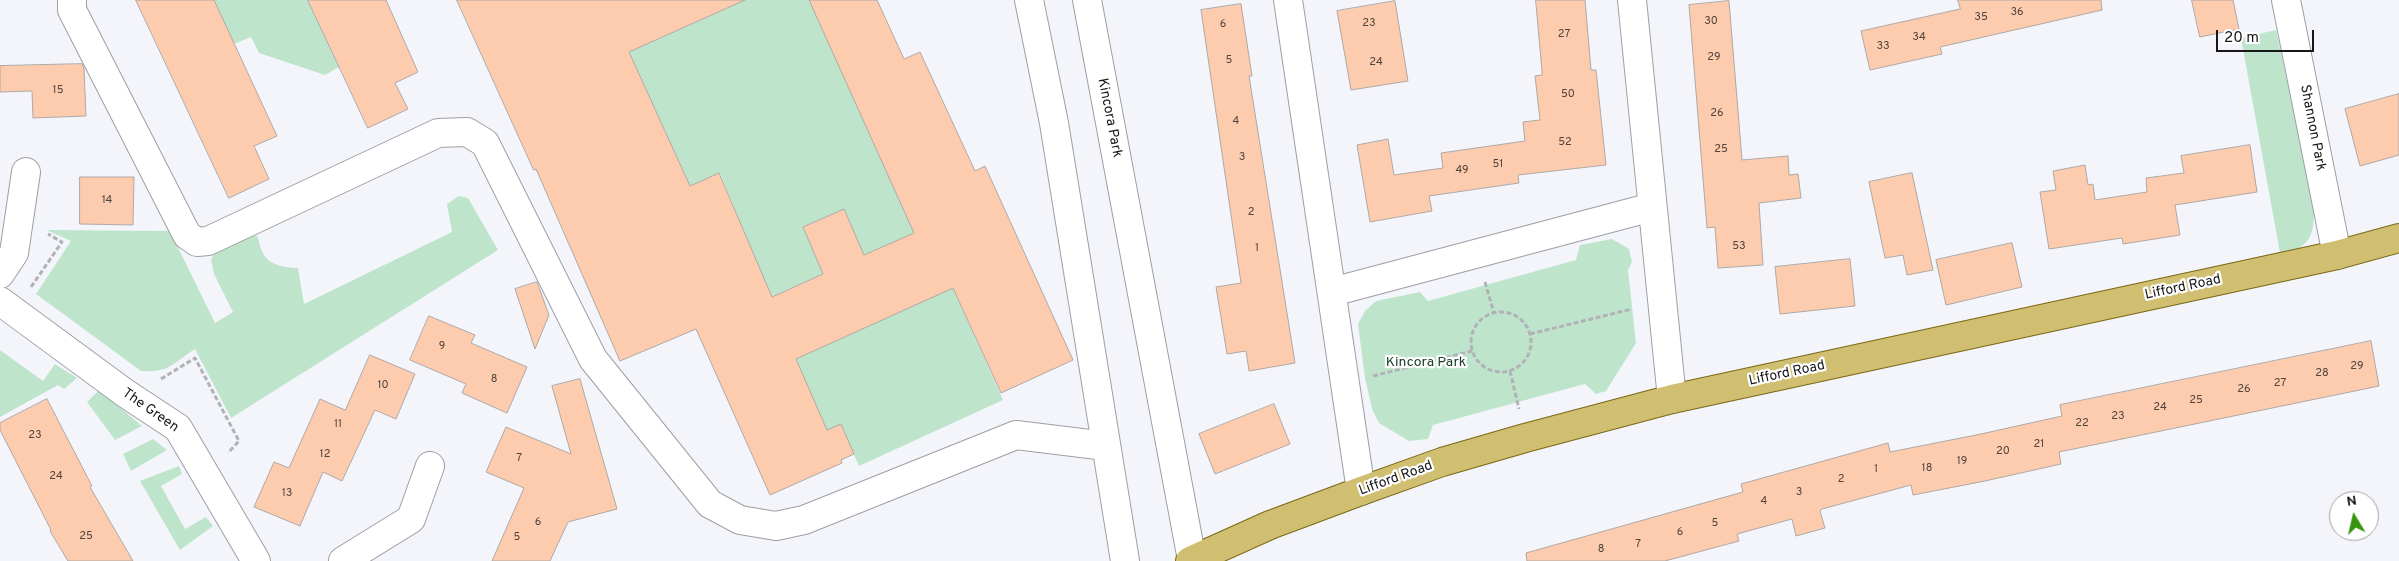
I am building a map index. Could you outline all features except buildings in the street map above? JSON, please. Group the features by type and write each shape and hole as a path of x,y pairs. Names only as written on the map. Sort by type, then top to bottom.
{"main road":[{"name":"Lifford Road","path":"1191,561 1270,525 1361,491 1442,462 1525,438 1672,399 2337,255 2399,238"}],"street":[{"path":"72,0 72,10 186,235 197,242 208,241 438,133 467,132 485,143 593,359 710,504 740,520 776,526 804,520 1016,435 1106,446"},
{"path":"1029,0 1054,123 1125,561"},
{"name":"Kincora Park","path":"1087,0 1191,561"},
{"path":"1288,0 1361,491"},
{"path":"1632,0 1672,399"},
{"name":"Shannon Park","path":"2286,0 2337,255"},
{"path":"0,274 14,253 26,172"},
{"path":"1332,292 1652,207"},
{"name":"The Green","path":"0,301 124,393 178,428 256,561"},
{"path":"343,561 411,519 430,466"}],"path":[{"path":"20,210 38,229 62,242 26,294"},
{"path":"1530,334 1662,302"},
{"path":"1494,313 1510,313 1521,319 1530,334 1531,348 1527,358 1510,371 1493,371 1480,365 1472,351 1473,330 1480,320 1494,313"},
{"path":"1346,384 1472,351"},
{"path":"156,380 162,379 195,358 239,441 227,454"},
{"path":"1510,371 1525,438"}],"green space":[{"path":"214,0 308,0 339,67 325,75 259,53 251,37 234,44"},
{"path":"745,0 809,0 914,233 864,255 844,209 803,227 823,274 771,297 720,173 690,186 629,52"},
{"path":"2276,30 2314,206 2312,232 2305,244 2291,251 2280,253 2241,38"},
{"path":"459,196 468,198 498,250 231,418 195,349 165,369 141,371 36,294 71,241 46,230 170,231 215,323 233,312 214,274 211,260 216,250 249,233 258,237 263,252 270,262 298,268 304,304 452,232 447,204"},
{"name":"Kincora Park","path":"1612,239 1629,249 1632,262 1628,270 1636,343 1606,391 1596,394 1585,384 1433,425 1428,439 1409,441 1379,423 1372,409 1365,378 1358,324 1365,311 1376,301 1420,292 1428,301 1576,260 1580,245"},
{"path":"953,288 1003,400 859,466 841,425 827,430 796,359"},
{"path":"0,350 43,381 55,364 77,378 64,389 58,385 0,417"},
{"path":"99,390 142,426 115,440 87,402"},
{"path":"153,439 167,450 131,471 123,454"},
{"path":"179,466 182,474 161,486 185,529 206,517 213,526 180,550 140,481"}]}
